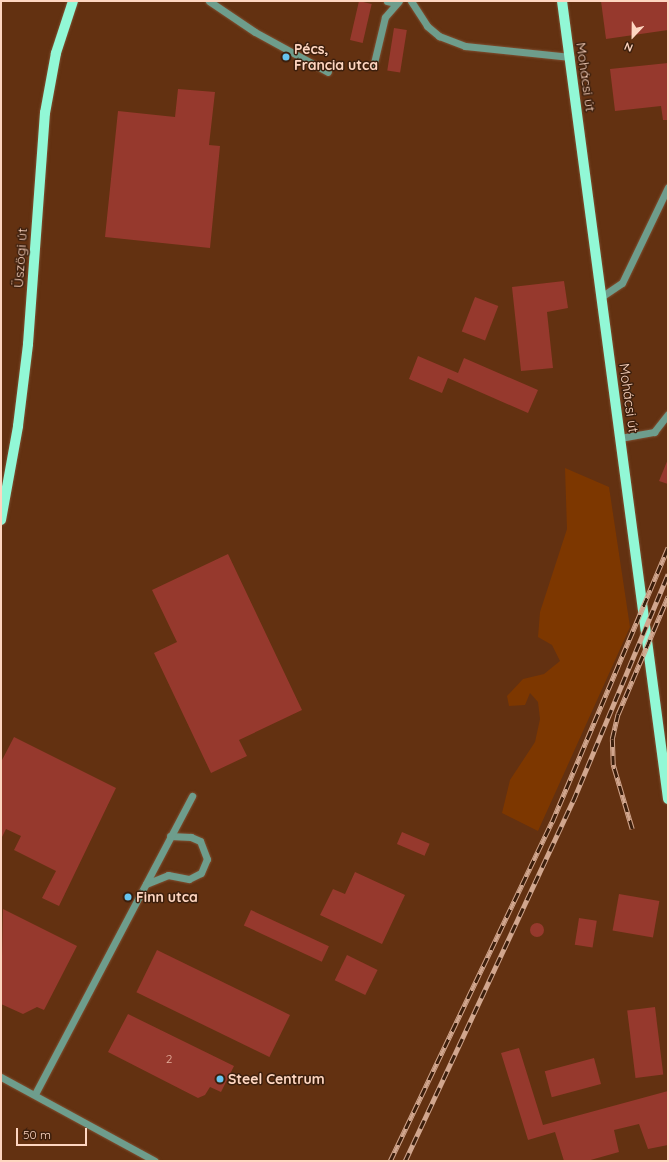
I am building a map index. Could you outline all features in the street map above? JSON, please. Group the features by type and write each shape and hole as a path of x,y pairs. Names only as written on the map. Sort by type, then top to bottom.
{"main road":[{"name":"Üszögi út","path":"1,520 18,426 28,344 45,113 56,53 72,1"},
{"name":"Mohácsi út","path":"562,1 668,799"}],"street":[{"path":"209,1 255,32 328,72"},
{"path":"374,63 378,37 397,2 387,1"},
{"path":"410,1 426,26 439,36 465,46 570,57"},
{"path":"601,297 622,283 668,187"},
{"path":"620,438 654,432 668,414"},
{"path":"35,1094 192,796"},
{"path":"146,884 168,875 189,879 201,873 207,859 200,841 191,837 170,836"},
{"path":"1,1077 35,1094 155,1161"}],"shaded area":[{"path":"565,468 609,487 630,627 538,831 502,813 510,780 535,742 540,719 538,702 530,693 525,705 509,706 507,696 523,679 544,674 560,661 552,645 538,637 540,612 567,529"}],"building":[{"path":"359,1 372,4 363,43 350,40"},
{"path":"601,1 668,1 668,30 606,39"},
{"path":"394,28 407,30 400,73 387,70"},
{"path":"668,63 668,120 663,120 661,106 615,111 610,69"},
{"path":"178,89 215,92 209,145 220,146 210,248 105,237 118,111 175,117"},
{"path":"564,281 568,308 547,312 553,368 521,371 512,287"},
{"path":"475,297 498,306 485,341 462,332"},
{"path":"418,356 458,373 464,358 538,390 528,413 448,378 442,393 409,379"},
{"path":"668,459 668,484 659,481"},
{"path":"228,554 302,710 239,740 247,756 211,773 154,653 177,642 152,590"},
{"path":"14,737 116,788 59,906 42,898 56,871 14,850 21,836 6,829 1,839 1,762"},
{"path":"402,832 430,844 425,856 397,844"},
{"path":"355,872 405,895 382,944 320,915 333,889 345,894"},
{"path":"619,894 659,901 653,938 613,930"},
{"path":"3,909 77,946 44,1010 37,1007 23,1014 1,1004"},
{"path":"251,910 329,946 322,962 244,925"},
{"path":"579,918 597,921 593,947 575,945"},
{"path":"537,923 542,925 544,930 542,935 537,937 532,935 530,930 532,925"},
{"path":"157,950 290,1015 269,1057 136,992"},
{"path":"347,955 378,970 365,995 335,980"},
{"path":"655,1007 663,1074 635,1078 627,1010"},
{"path":"128,1014 234,1066 221,1092 210,1087 205,1095 198,1098 108,1052"},
{"path":"519,1048 543,1125 668,1091 668,1145 648,1149 639,1124 614,1130 619,1152 587,1161 564,1161 555,1132 528,1140 501,1053"},
{"path":"594,1058 601,1084 552,1097 545,1071"}],"railway":[{"path":"390,1161 552,822 668,547"},
{"path":"405,1161 573,801 668,574"},
{"path":"632,829 613,765 612,739 618,714 668,596"}],"place":[{"name":"Pécs, Francia utca","path":"286,57"},
{"name":"Finn utca","path":"128,897"},
{"name":"Steel Centrum","path":"220,1079"}]}
